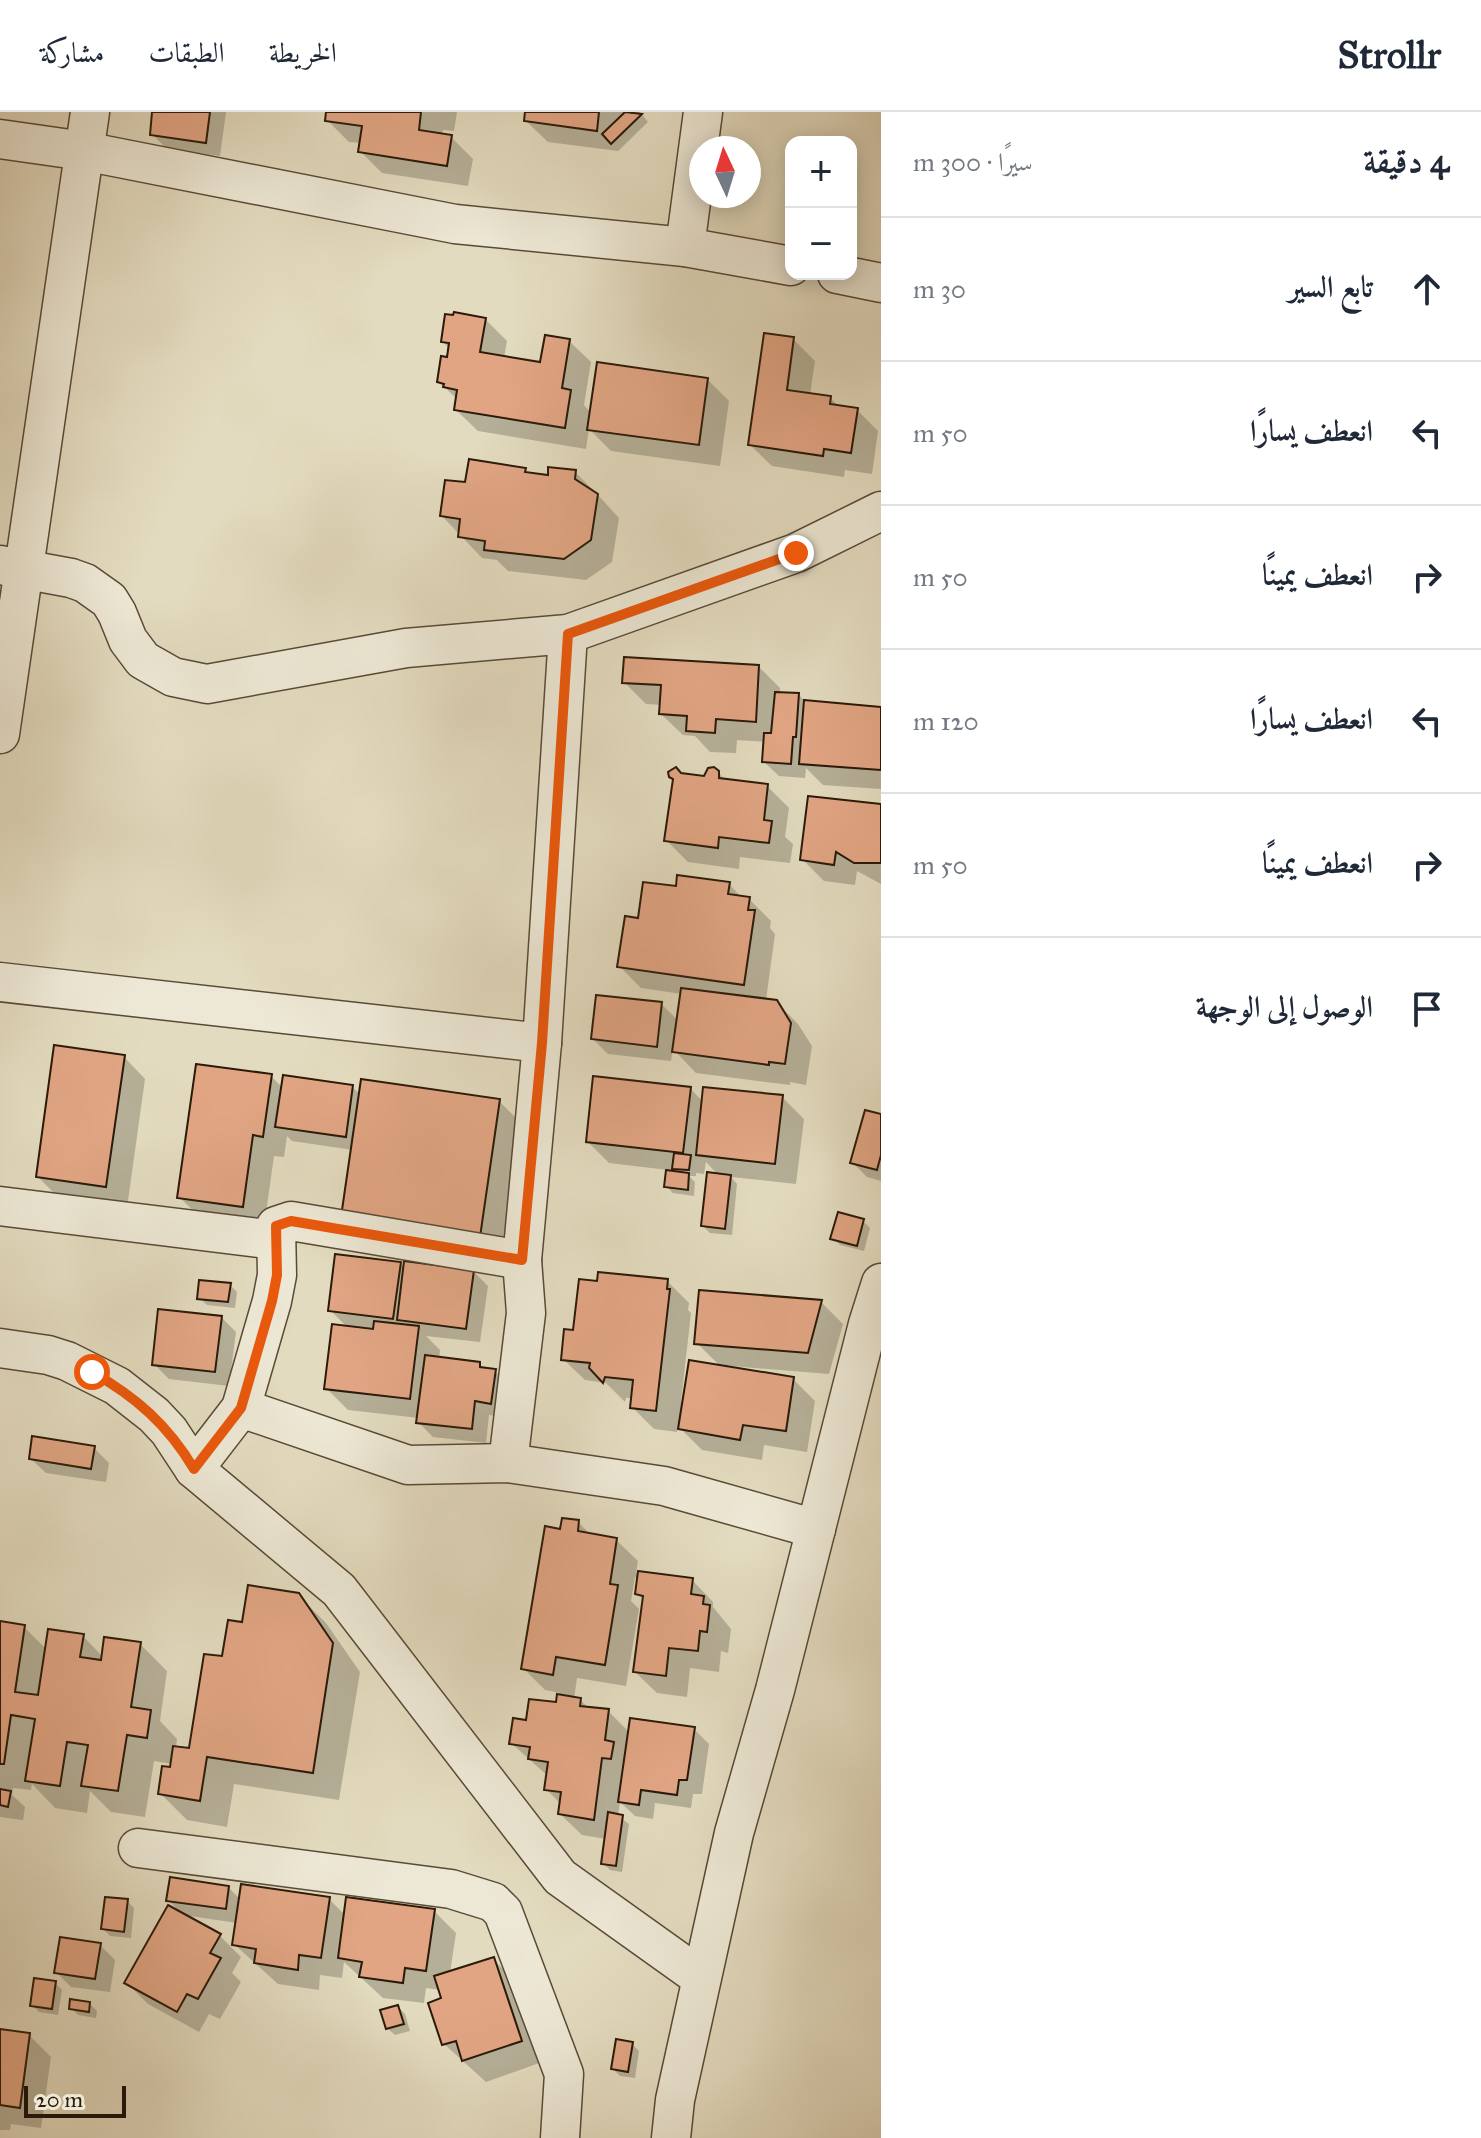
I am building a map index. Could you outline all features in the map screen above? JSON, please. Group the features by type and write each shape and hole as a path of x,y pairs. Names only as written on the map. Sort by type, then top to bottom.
{"street":[{"path":"0,734 12,567 90,112"},
{"path":"685,247 703,112"},
{"path":"0,139 84,151 455,224 685,247 785,265"},
{"path":"857,278 881,283"},
{"path":"12,567 71,578 98,590 117,613 128,640 143,660 173,677 198,683 224,683 406,648 568,634 796,553 881,511"},
{"path":"508,1463 526,1313 522,1260 542,1043 568,634"},
{"path":"0,982 542,1043"},
{"path":"0,1206 276,1240"},
{"path":"194,1469 241,1408 277,1275 276,1226 291,1221 522,1260"},
{"path":"671,2138 675,2100 700,1977 734,1833 775,1690 881,1283"},
{"path":"0,1348 57,1358 117,1386 161,1423 194,1469 339,1590 560,1877 700,1977"},
{"path":"241,1408 408,1465 508,1463 664,1486 816,1529"},
{"path":"138,1848 451,1889 493,1902 503,1912 564,2074 560,2138"}],"building":[{"path":"152,112 210,112 206,143 150,135"},
{"path":"326,112 421,112 419,130 452,135 447,166 358,152 362,126 325,121"},
{"path":"525,112 599,112 597,131 524,121"},
{"path":"625,112 642,114 611,144 602,134"},
{"path":"454,312 486,318 480,352 540,362 545,335 570,339 562,388 571,390 565,428 454,410 457,390 443,387 444,384 437,382 441,356 447,357 449,343 441,342 445,314 453,315"},
{"path":"764,333 794,337 787,390 831,396 830,404 858,408 851,453 824,449 823,456 748,445"},
{"path":"597,362 708,378 699,445 587,430"},
{"path":"469,459 526,468 525,472 548,475 548,467 576,470 575,479 598,494 591,540 564,559 484,550 485,541 458,537 460,519 440,516 445,480 465,482"},
{"path":"624,657 759,665 756,722 716,719 715,733 686,731 687,716 659,714 661,685 622,683"},
{"path":"775,692 799,693 791,764 762,762 764,733 771,733"},
{"path":"804,700 881,707 881,770 799,764"},
{"path":"676,767 681,773 704,776 708,768 714,767 719,771 719,778 768,784 764,820 772,821 769,843 719,837 718,848 664,841 673,779 668,772"},
{"path":"808,796 881,804 881,863 854,863 836,852 834,865 800,860"},
{"path":"677,875 730,882 728,894 750,897 748,910 755,910 744,985 617,967 625,916 638,918 643,882 676,886"},
{"path":"681,988 777,1000 791,1023 785,1064 769,1062 769,1065 672,1052"},
{"path":"596,995 662,1002 657,1047 591,1039"},
{"path":"54,1045 125,1055 106,1187 36,1177"},
{"path":"196,1064 272,1074 263,1137 253,1135 243,1207 177,1198"},
{"path":"283,1075 353,1085 346,1137 275,1127"},
{"path":"593,1076 691,1087 683,1153 586,1142"},
{"path":"361,1079 500,1099 480,1237 341,1217"},
{"path":"703,1087 783,1095 775,1164 696,1155"},
{"path":"865,1110 881,1114 881,1155 877,1170 850,1163"},
{"path":"674,1153 691,1155 689,1170 672,1169"},
{"path":"666,1170 689,1173 688,1190 664,1187"},
{"path":"707,1172 731,1175 725,1229 701,1226"},
{"path":"838,1212 864,1219 857,1246 830,1239"},
{"path":"335,1254 401,1262 393,1319 328,1311"},
{"path":"404,1261 474,1270 466,1329 397,1320"},
{"path":"598,1272 668,1279 667,1289 670,1289 656,1411 630,1408 633,1380 605,1377 603,1383 589,1368 590,1363 561,1360 564,1329 573,1330 579,1279 597,1281"},
{"path":"199,1280 231,1283 228,1302 197,1299"},
{"path":"699,1290 822,1300 808,1353 694,1344"},
{"path":"158,1309 222,1316 215,1372 152,1365"},
{"path":"374,1321 419,1326 410,1399 324,1389 332,1324 373,1329"},
{"path":"425,1355 480,1362 480,1367 496,1369 491,1404 475,1401 472,1429 416,1423"},
{"path":"689,1360 794,1377 786,1431 743,1425 740,1440 678,1429"},
{"path":"32,1436 95,1446 91,1469 29,1459"},
{"path":"562,1518 579,1520 578,1531 617,1538 610,1584 618,1585 605,1665 556,1657 553,1675 521,1669 545,1526 560,1529"},
{"path":"638,1571 693,1578 691,1594 704,1596 703,1604 710,1605 707,1632 700,1631 698,1651 669,1648 666,1676 633,1672 643,1596 635,1594"},
{"path":"248,1585 299,1593 333,1643 313,1773 207,1757 200,1801 158,1794 162,1766 170,1767 173,1746 189,1748 204,1654 222,1656 228,1620 242,1622"},
{"path":"0,1621 25,1625 15,1692 38,1695 48,1629 84,1634 80,1657 101,1660 104,1637 141,1642 131,1707 151,1710 147,1738 127,1735 118,1791 81,1786 88,1745 67,1742 60,1786 25,1781 35,1719 11,1715 4,1764 0,1764"},
{"path":"557,1694 581,1698 580,1706 609,1709 605,1740 614,1742 611,1759 602,1758 594,1820 558,1814 561,1792 544,1790 548,1762 528,1759 530,1747 509,1744 513,1718 526,1720 529,1699 556,1702"},
{"path":"630,1718 695,1727 687,1780 679,1780 677,1795 641,1790 639,1805 618,1802"},
{"path":"0,1789 11,1791 8,1807 0,1805"},
{"path":"608,1812 623,1815 616,1866 601,1864"},
{"path":"170,1877 229,1886 226,1909 166,1901"},
{"path":"241,1884 330,1897 321,1958 299,1955 298,1970 254,1963 256,1949 232,1945"},
{"path":"105,1897 128,1899 124,1932 101,1929"},
{"path":"346,1897 435,1909 426,1971 405,1968 403,1983 359,1977 362,1962 338,1958"},
{"path":"168,1905 221,1934 210,1953 221,1958 198,1999 187,1994 177,2012 124,1983"},
{"path":"60,1937 101,1943 95,1979 54,1973"},
{"path":"494,1957 522,2041 462,2061 456,2041 442,2045 428,2003 441,1998 434,1976"},
{"path":"34,1978 56,1981 52,2009 30,2006"},
{"path":"70,1999 90,2002 89,2012 69,2009"},
{"path":"398,2005 404,2024 386,2029 380,2010"},
{"path":"0,2029 30,2033 20,2108 0,2105"},
{"path":"616,2039 633,2042 628,2072 611,2069"}],"route":[{"path":"92,1372 136,1399 154,1415 169,1431 194,1469 241,1408 272,1301 277,1275 276,1226 291,1221 522,1260 542,1043 568,634 796,553"}]}
